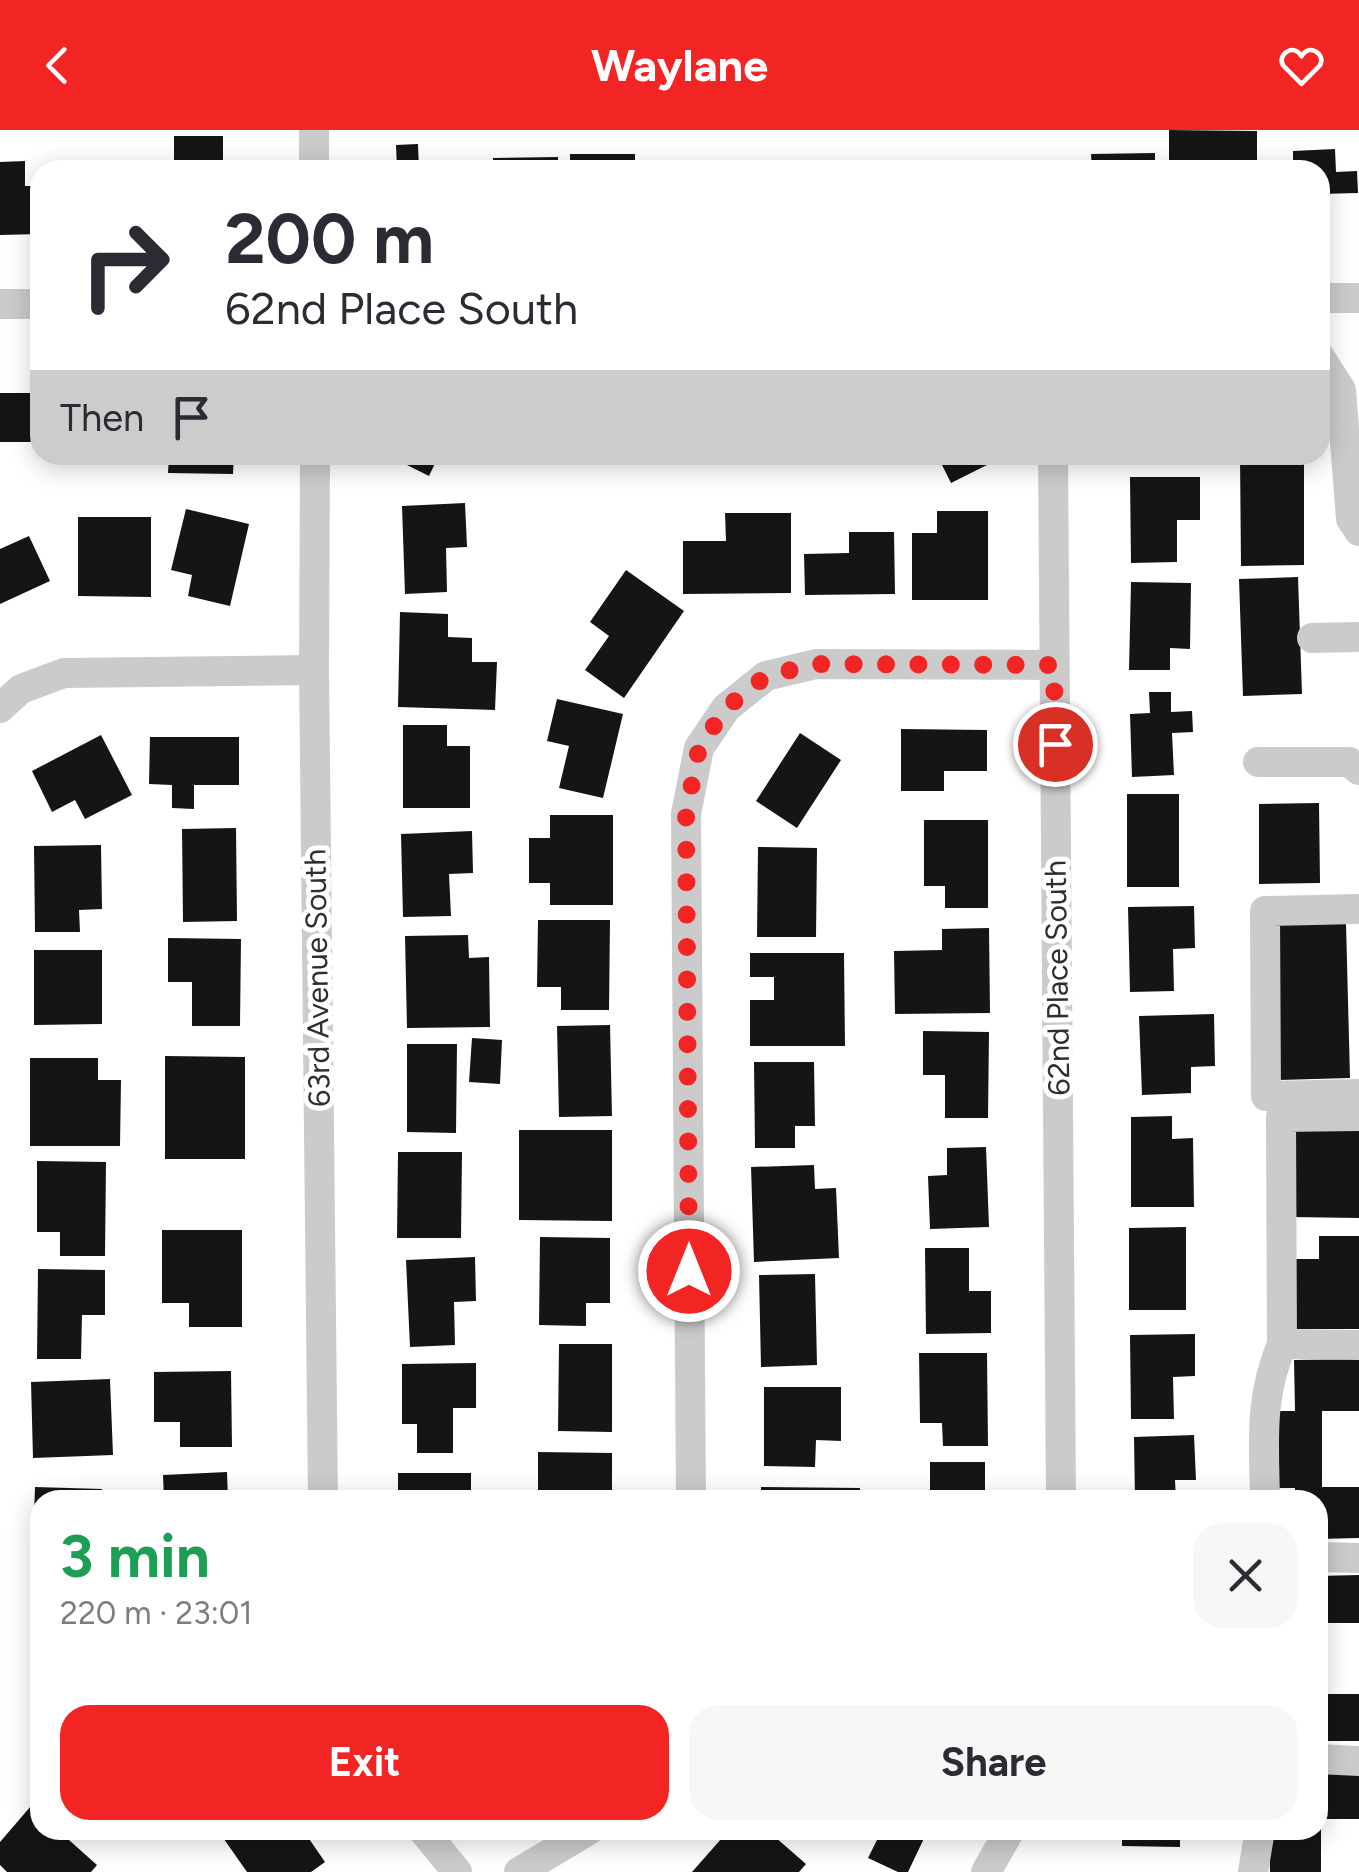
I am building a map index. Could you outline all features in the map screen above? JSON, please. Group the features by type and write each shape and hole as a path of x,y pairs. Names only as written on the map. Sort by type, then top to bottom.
{"street":[{"path":"314,130 314,160"},
{"path":"1330,298 1359,298"},
{"path":"0,304 30,304"},
{"path":"1330,373 1341,390 1351,519 1359,531"},
{"name":"63rd Avenue South","path":"315,465 323,1490"},
{"name":"62nd Place South","path":"1054,465 1061,1490"},
{"path":"1312,638 1359,636"},
{"path":"690,1490 686,814 699,748 726,708 766,676 816,664 1054,665"},
{"path":"0,708 21,689 64,673 314,670"},
{"path":"1258,762 1349,762 1359,770"},
{"path":"1359,910 1264,911 1266,1096 1359,1094"},
{"path":"1265,1490 1264,1404 1282,1344 1281,1116 1359,1116"},
{"path":"1282,1344 1359,1346"},
{"path":"1328,1557 1359,1558"},
{"path":"1328,1759 1359,1761"},
{"path":"431,1840 457,1872"},
{"path":"519,1872 572,1840"},
{"path":"986,1872 1004,1840"},
{"path":"1253,1872 1258,1840"}],"building":[{"path":"1169,130 1257,131 1257,160 1169,160"},
{"path":"174,136 223,136 223,160 174,160"},
{"path":"418,144 419,160 397,160 396,145"},
{"path":"1335,149 1336,172 1357,171 1358,193 1330,194 1330,160 1293,160 1293,151"},
{"path":"1155,153 1155,160 1091,160 1091,154"},
{"path":"570,154 635,154 635,160 570,160"},
{"path":"558,157 558,160 493,160"},
{"path":"25,161 25,186 30,186 30,234 0,235 0,162"},
{"path":"0,393 30,393 30,442 0,442"},
{"path":"168,465 233,465 233,474 168,473"},
{"path":"407,465 434,465 429,476"},
{"path":"942,465 987,465 951,483"},
{"path":"1240,465 1304,465 1304,565 1241,566"},
{"path":"1130,477 1200,477 1200,520 1177,520 1177,562 1131,563"},
{"path":"465,503 467,547 446,548 447,592 405,594 402,506"},
{"path":"186,509 249,524 230,606 188,596 192,575 171,570"},
{"path":"937,511 988,511 988,600 912,600 912,533 937,533"},
{"path":"725,513 791,513 791,593 683,594 683,541 726,541"},
{"path":"78,517 151,517 151,597 78,596"},
{"path":"849,532 894,532 895,594 805,595 804,554 849,553"},
{"path":"29,536 50,581 0,604 0,549"},
{"path":"626,570 684,611 624,698 585,670 609,636 590,622"},
{"path":"1298,577 1302,694 1243,696 1239,579"},
{"path":"1131,582 1191,583 1190,649 1170,648 1170,670 1129,670"},
{"path":"400,612 448,614 448,637 472,638 472,662 497,662 495,710 398,707"},
{"path":"1149,692 1171,692 1171,712 1192,711 1193,732 1172,733 1174,775 1132,777 1130,714 1150,713"},
{"path":"557,699 623,714 603,798 559,788 569,746 547,741"},
{"path":"403,725 447,725 447,746 470,746 470,808 403,808"},
{"path":"901,729 987,730 987,771 944,771 944,791 901,791"},
{"path":"800,733 841,760 797,828 756,801"},
{"path":"101,735 132,795 85,819 75,800 52,812 32,771"},
{"path":"150,737 239,737 239,785 194,785 194,809 172,808 172,785 149,784"},
{"path":"1127,794 1179,794 1179,887 1127,887"},
{"path":"1319,803 1320,883 1259,884 1259,804"},
{"path":"550,815 613,815 613,905 550,905 550,883 529,883 529,838 550,838"},
{"path":"924,820 988,820 988,908 945,908 945,886 924,886"},
{"path":"236,828 237,921 183,922 182,829"},
{"path":"472,831 473,873 449,874 451,916 403,917 401,834"},
{"path":"101,845 102,909 79,910 80,932 35,932 34,846"},
{"path":"758,847 817,848 816,937 757,937"},
{"path":"1194,906 1195,948 1173,949 1174,991 1130,992 1128,907"},
{"path":"538,920 610,920 609,1010 561,1010 561,987 537,987"},
{"path":"1346,923 1350,1078 1279,1080 1275,925"},
{"path":"989,928 990,1013 895,1014 894,951 942,950 942,929"},
{"path":"468,935 469,958 489,957 490,1027 407,1028 405,936"},
{"path":"168,938 241,939 240,1026 192,1026 192,982 168,982"},
{"path":"34,950 102,950 102,1024 34,1025"},
{"path":"750,953 844,953 845,1046 750,1046 750,1000 774,1000 774,977 750,977"},
{"path":"1214,1014 1215,1066 1191,1067 1191,1093 1142,1095 1139,1016"},
{"path":"610,1025 612,1116 559,1117 557,1026"},
{"path":"923,1031 989,1032 988,1118 945,1118 945,1075 923,1075"},
{"path":"472,1038 502,1040 500,1084 469,1082"},
{"path":"407,1044 457,1044 456,1133 407,1132"},
{"path":"165,1056 245,1057 245,1159 165,1159"},
{"path":"30,1058 98,1058 98,1080 121,1080 120,1146 30,1146"},
{"path":"754,1062 814,1062 815,1126 795,1126 795,1148 755,1148"},
{"path":"1172,1116 1172,1139 1193,1138 1194,1207 1131,1207 1131,1117"},
{"path":"1292,1123 1359,1123 1359,1218 1290,1217"},
{"path":"519,1130 612,1130 612,1221 519,1220"},
{"path":"986,1147 989,1227 930,1229 928,1176 947,1175 947,1148"},
{"path":"398,1152 462,1152 461,1238 397,1238"},
{"path":"37,1161 106,1162 105,1256 60,1256 60,1232 37,1232"},
{"path":"814,1165 815,1189 836,1188 839,1258 754,1262 751,1167"},
{"path":"1186,1227 1186,1310 1129,1310 1129,1228"},
{"path":"162,1230 242,1230 242,1327 189,1327 189,1303 162,1303"},
{"path":"1319,1236 1359,1236 1359,1329 1292,1329 1292,1259 1319,1259"},
{"path":"540,1237 610,1238 610,1303 586,1303 586,1326 539,1325"},
{"path":"925,1248 969,1248 969,1291 991,1291 991,1333 926,1334"},
{"path":"475,1257 476,1301 454,1302 455,1345 410,1347 406,1260"},
{"path":"38,1269 105,1270 105,1315 82,1315 81,1359 37,1359"},
{"path":"815,1274 817,1365 761,1367 759,1275"},
{"path":"1195,1334 1195,1376 1173,1377 1174,1419 1131,1419 1130,1335"},
{"path":"559,1344 612,1344 612,1432 558,1431"},
{"path":"919,1353 987,1353 988,1446 943,1446 942,1423 920,1423"},
{"path":"1359,1359 1359,1411 1322,1411 1322,1487 1359,1487 1359,1538 1328,1539 1328,1490 1268,1488 1267,1411 1295,1411 1294,1360"},
{"path":"476,1363 476,1408 453,1408 453,1453 417,1453 417,1424 402,1424 402,1364"},
{"path":"231,1371 232,1447 180,1447 180,1422 154,1422 154,1372"},
{"path":"110,1379 113,1455 33,1458 31,1382"},
{"path":"764,1387 841,1387 841,1441 816,1440 815,1467 764,1466"},
{"path":"1194,1435 1196,1480 1175,1480 1176,1490 1135,1490 1134,1437"},
{"path":"538,1452 612,1453 612,1490 538,1490"},
{"path":"930,1462 985,1462 985,1490 930,1490"},
{"path":"227,1472 228,1490 164,1490 163,1475"},
{"path":"398,1473 471,1473 471,1490 398,1490"},
{"path":"35,1487 102,1489 102,1490 35,1490"},
{"path":"761,1487 860,1488 860,1490"},
{"path":"1359,1575 1359,1623 1328,1623 1328,1576"},
{"path":"1328,1694 1359,1694 1359,1741 1328,1741"},
{"path":"1328,1771 1359,1771 1359,1819 1328,1819"},
{"path":"30,1807 30,1840 69,1840 97,1865 91,1872 7,1872 0,1865 0,1842"},
{"path":"225,1840 310,1840 325,1862 311,1872 247,1872"},
{"path":"720,1840 778,1840 806,1864 799,1872 692,1872"},
{"path":"877,1840 923,1840 908,1872 898,1872 868,1858"},
{"path":"1122,1840 1180,1840 1180,1847 1122,1846"},
{"path":"1269,1840 1321,1840 1321,1872 1270,1872"}],"route":[{"path":"689,1271 686,814 699,748 726,708 766,676 816,664 1054,665 1055,744"}]}
